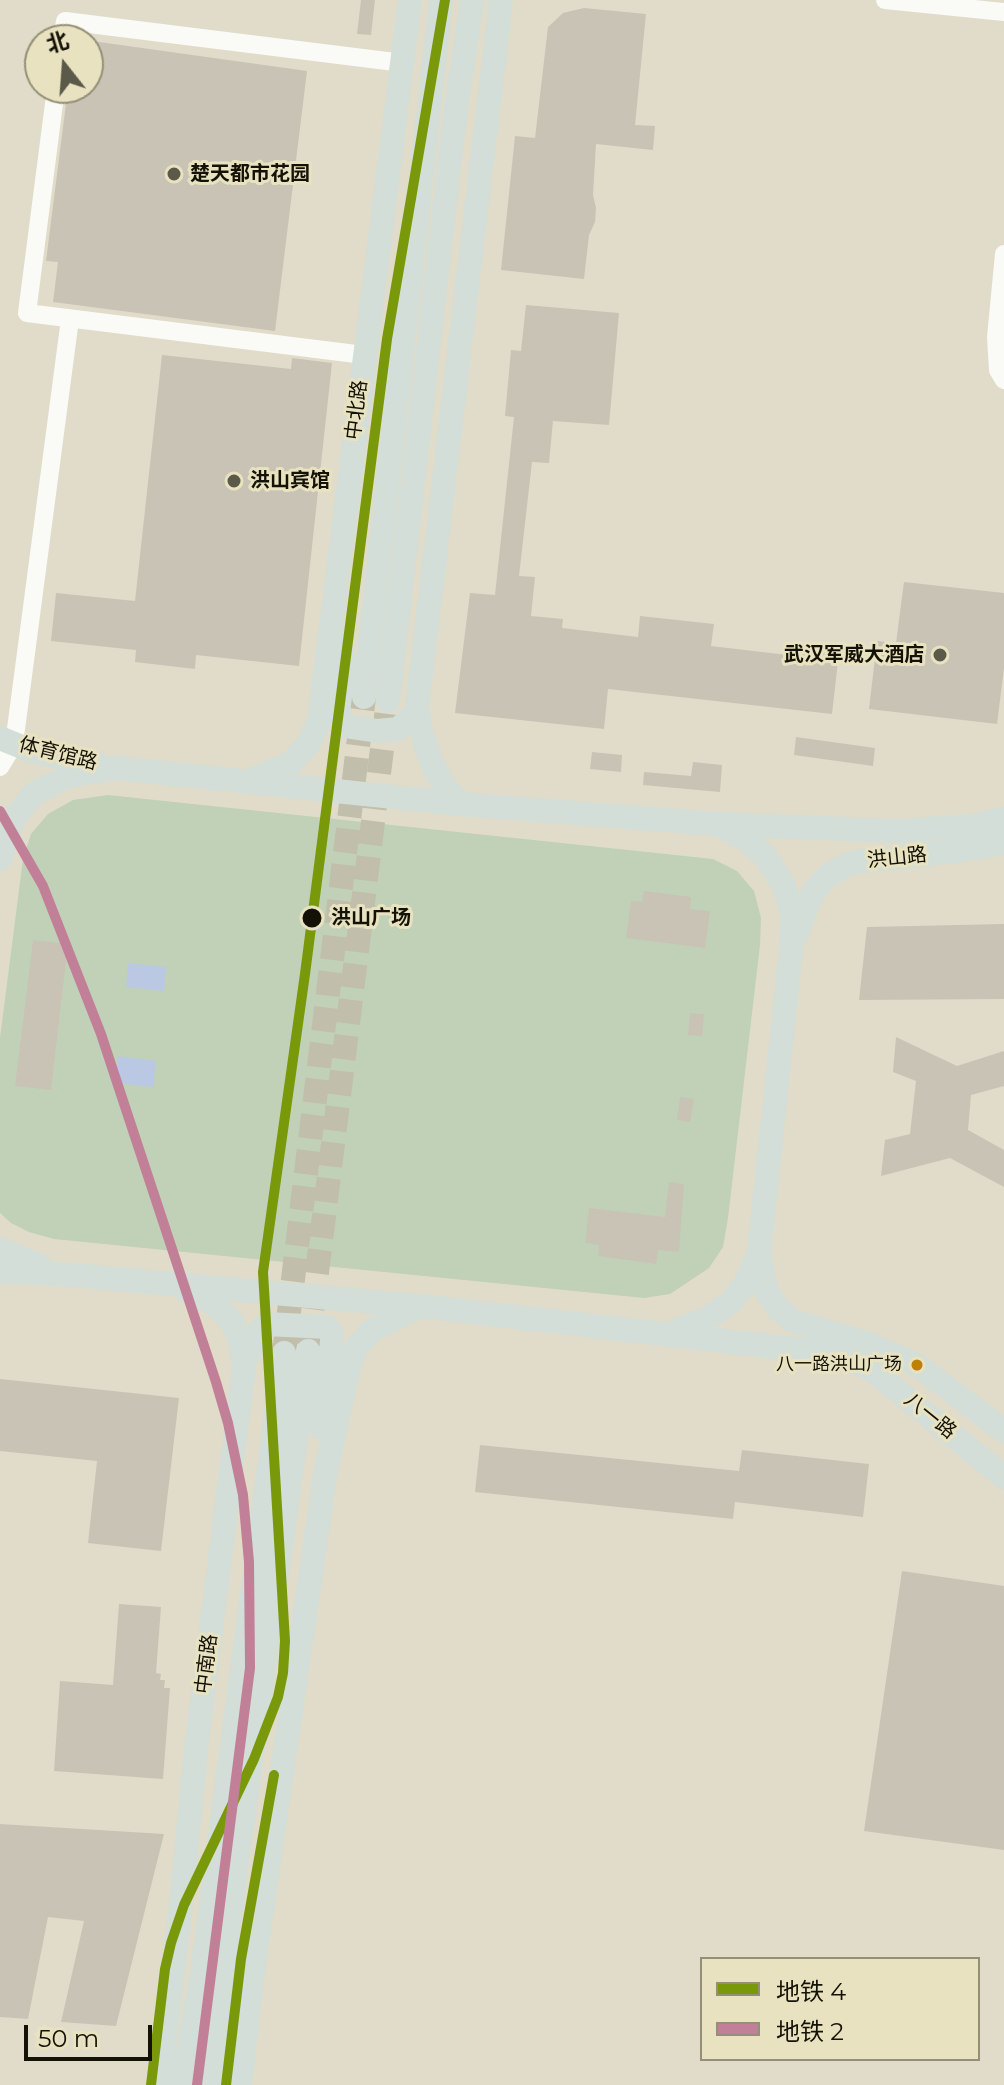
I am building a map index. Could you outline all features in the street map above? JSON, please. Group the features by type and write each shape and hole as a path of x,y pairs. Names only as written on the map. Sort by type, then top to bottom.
{"main road":[{"name":"中北路","path":"246,781 291,763 309,743 319,721 410,0"},
{"name":"中北路","path":"441,0 376,699 472,0"},
{"path":"460,804 443,784 432,764 417,707 501,0"},
{"path":"377,265 429,113"},
{"path":"455,115 471,255"},
{"path":"331,629 345,659 338,708 344,726 378,731 398,729 408,723 417,707"},
{"name":"体育馆路","path":"7,741 47,755 116,768"},
{"path":"0,859 13,820 33,794 68,776 116,768"},
{"name":"洪山路","path":"116,768 460,804 716,824 935,830 1004,819"},
{"path":"716,824 747,840 766,857 788,895 792,912 791,949 759,1252 766,1290 784,1315 866,1343 917,1365 1004,1431"},
{"name":"洪山路","path":"791,949 812,894 825,878 843,867 854,862 1004,843"},
{"path":"0,1249 61,1274"},
{"path":"671,1333 709,1317 730,1303 745,1284 759,1252"},
{"path":"0,1272 61,1274"},
{"name":"八一路","path":"61,1274 420,1306 837,1354 872,1370 1004,1477"},
{"name":"中南路","path":"159,2085 173,1982 199,1725 244,1366 237,1331 223,1311 213,1303 168,1283"},
{"path":"240,2085 253,1971 326,1469 350,1363 357,1347 379,1325 420,1306"},
{"path":"244,1366 255,1336 266,1324 322,1326 329,1329 332,1342 319,1446 326,1469"},
{"name":"中南路","path":"183,2078 205,1953 296,1352 212,2085"},
{"path":"221,2015 253,1971"},
{"path":"173,1982 183,2078"}],"street":[{"path":"885,0 1004,12"},
{"path":"65,24 65,21 89,24"},
{"path":"104,26 403,63"},
{"path":"54,104 27,313 364,355"},
{"path":"1004,254 996,337 998,370 1004,380"},
{"path":"0,767 7,741 70,319"}],"green space":[{"name":"洪山广场","path":"108,795 713,859 737,871 754,891 761,918 760,945 728,1218 723,1247 709,1268 670,1294 644,1298 54,1239 11,1223 0,1213 0,1038 23,859 31,834 48,814 73,800"}],"water":[{"path":"128,963 166,967 164,991 126,987"},
{"path":"118,1056 156,1061 153,1087 115,1083"}],"building":[{"path":"361,0 375,0 371,35 357,34"},
{"path":"584,8 646,14 635,125 655,126 653,150 596,144 595,222 589,235 584,279 501,270 515,136 535,138 548,27 563,13"},
{"name":"楚天都市花园","path":"104,43 307,71 275,331 53,302 58,262 46,261 66,104 104,104"},
{"path":"526,305 619,313 609,425 553,421 549,463 532,462 519,576 535,577 531,616 563,619 562,628 638,637 640,616 714,624 711,646 796,656 797,647 839,652 832,714 608,689 604,729 455,713 470,593 495,595 514,417 505,416 511,350 521,351"},
{"name":"洪山宾馆","path":"162,355 291,369 292,358 332,363 299,666 196,655 195,669 135,662 136,650 51,641 56,593 135,601"},
{"name":"武汉军威大酒店","path":"904,582 1004,593 1004,668 997,724 869,709 877,641 896,643"},
{"path":"796,737 875,748 873,766 794,755"},
{"path":"592,752 622,755 621,772 590,769"},
{"path":"693,762 722,765 720,792 643,785 644,772 691,776"},
{"path":"644,891 691,897 690,909 710,911 705,948 626,938 631,901 642,902"},
{"path":"1004,924 1004,999 859,1000 867,927"},
{"path":"33,940 68,944 51,1090 15,1086"},
{"path":"690,1013 704,1014 702,1036 688,1035"},
{"path":"896,1037 957,1066 1004,1051 1004,1086 971,1095 968,1130 1004,1150 1004,1187 950,1158 881,1176 885,1140 910,1134 916,1081 893,1072"},
{"path":"680,1097 694,1099 690,1122 677,1120"},
{"path":"669,1182 684,1184 679,1252 658,1250 656,1264 598,1256 599,1245 585,1243 589,1208 665,1217"},
{"path":"0,1379 179,1398 161,1551 88,1543 97,1461 0,1451"},
{"path":"480,1445 739,1471 742,1450 869,1464 863,1517 735,1502 733,1519 475,1492"},
{"path":"902,1571 1004,1586 1004,1850 864,1831"},
{"path":"119,1604 161,1607 156,1673 161,1674 160,1680 165,1680 164,1688 170,1688 163,1779 54,1771 60,1681 113,1685"},
{"path":"0,1824 164,1834 116,2026 61,2022 84,1921 48,1917 28,2019 0,2017"}],"tunnel":[{"path":"284,1353 364,697"},
{"path":"308,1345 388,701"}],"metro line":[{"name":"4","path":"151,2085 171,1943 184,1905 254,1759 278,1697 283,1673 285,1641 263,1272 387,339 445,0"},
{"name":"2","path":"0,811 43,886 101,1034 216,1382 243,1495 249,1562 250,1668 197,2085"},
{"name":"4","path":"226,2085 241,1959 274,1775"}],"place":[{"name":"楚天都市花园","path":"174,174"},
{"name":"洪山宾馆","path":"234,481"},
{"name":"武汉军威大酒店","path":"940,655"},
{"name":"洪山广场","path":"312,918"},
{"name":"八一路洪山广场","path":"917,1365"}]}
